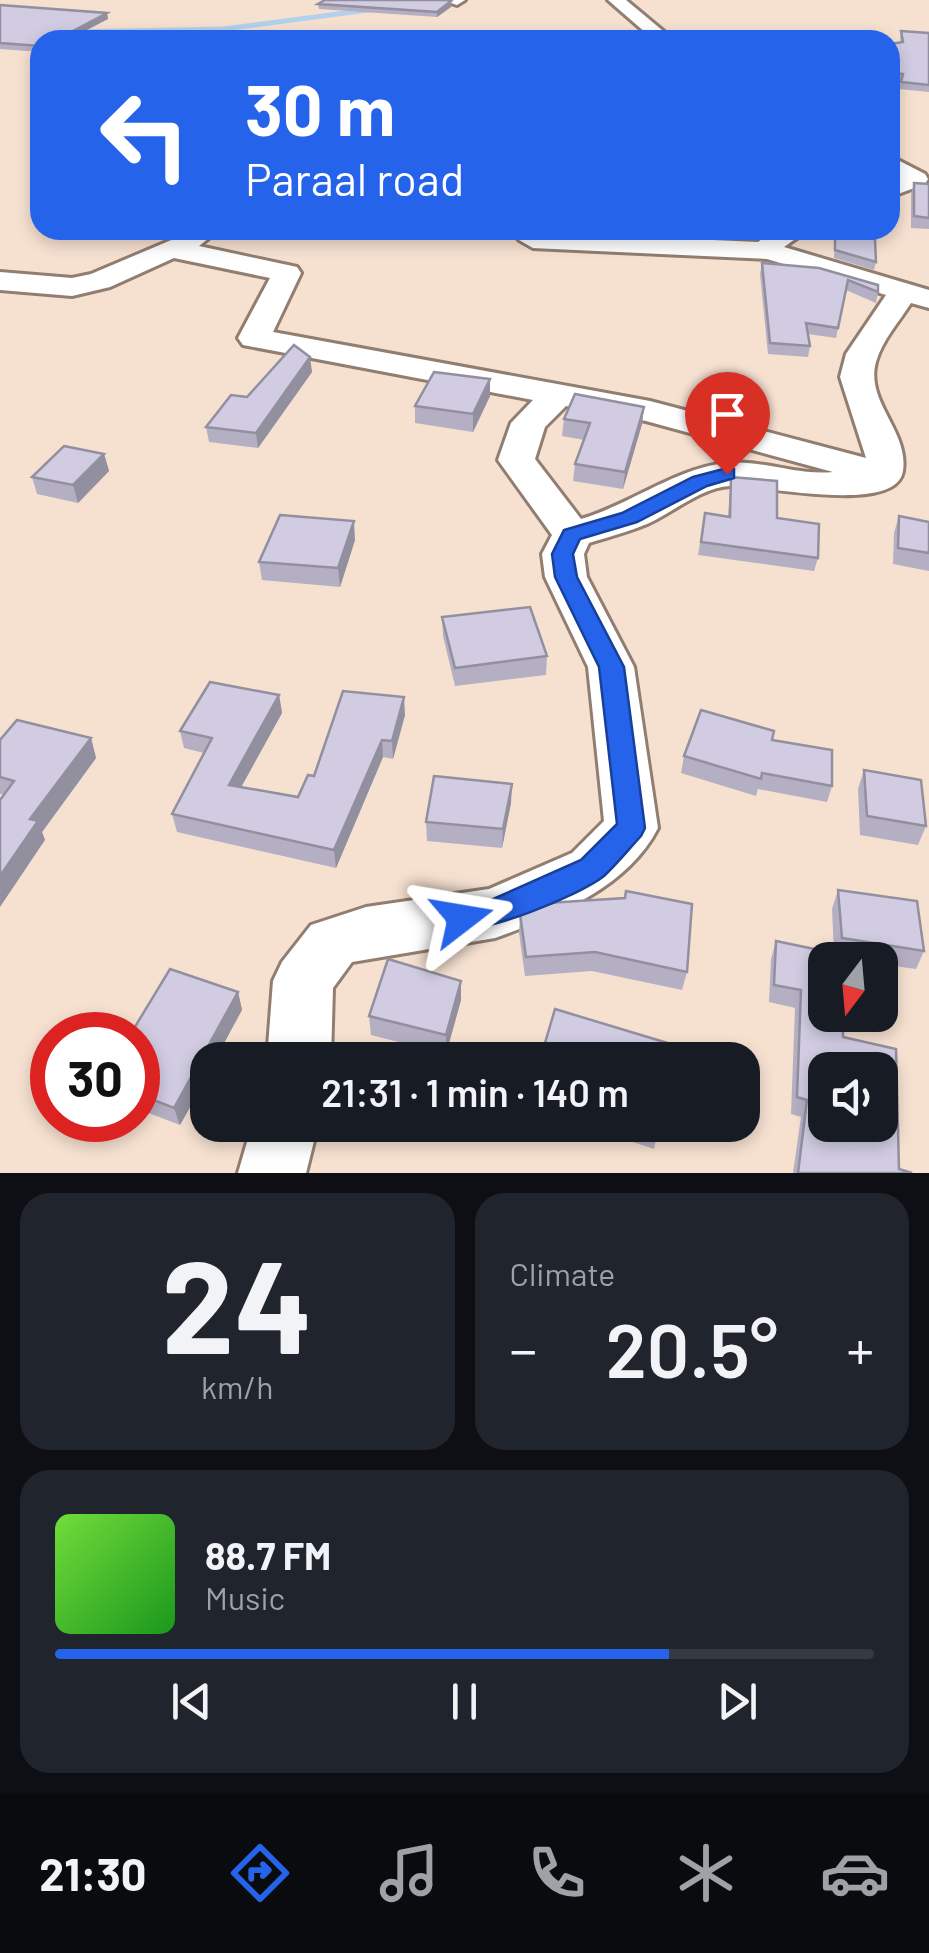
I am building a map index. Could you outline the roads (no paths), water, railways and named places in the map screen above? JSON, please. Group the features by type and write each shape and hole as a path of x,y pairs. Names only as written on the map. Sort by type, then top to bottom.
{"street":[{"path":"616,0 653,30"},
{"path":"900,169 916,179 900,186"},
{"path":"0,281 72,287 100,280 192,240"},
{"path":"787,240 915,296 879,325 856,374 864,405 882,437 884,476"},
{"path":"172,249 286,274 254,338 650,411 884,476"},
{"path":"559,394 528,423 516,460 572,535"},
{"path":"300,1042 303,981 332,943 366,932 494,913 591,869 631,828 611,667 566,577 562,554 572,535 630,518 700,482 727,474 820,484 865,482 884,476"},
{"path":"272,1173 280,1142"}],"waterway":[{"path":"173,30 224,29 376,9"}]}
